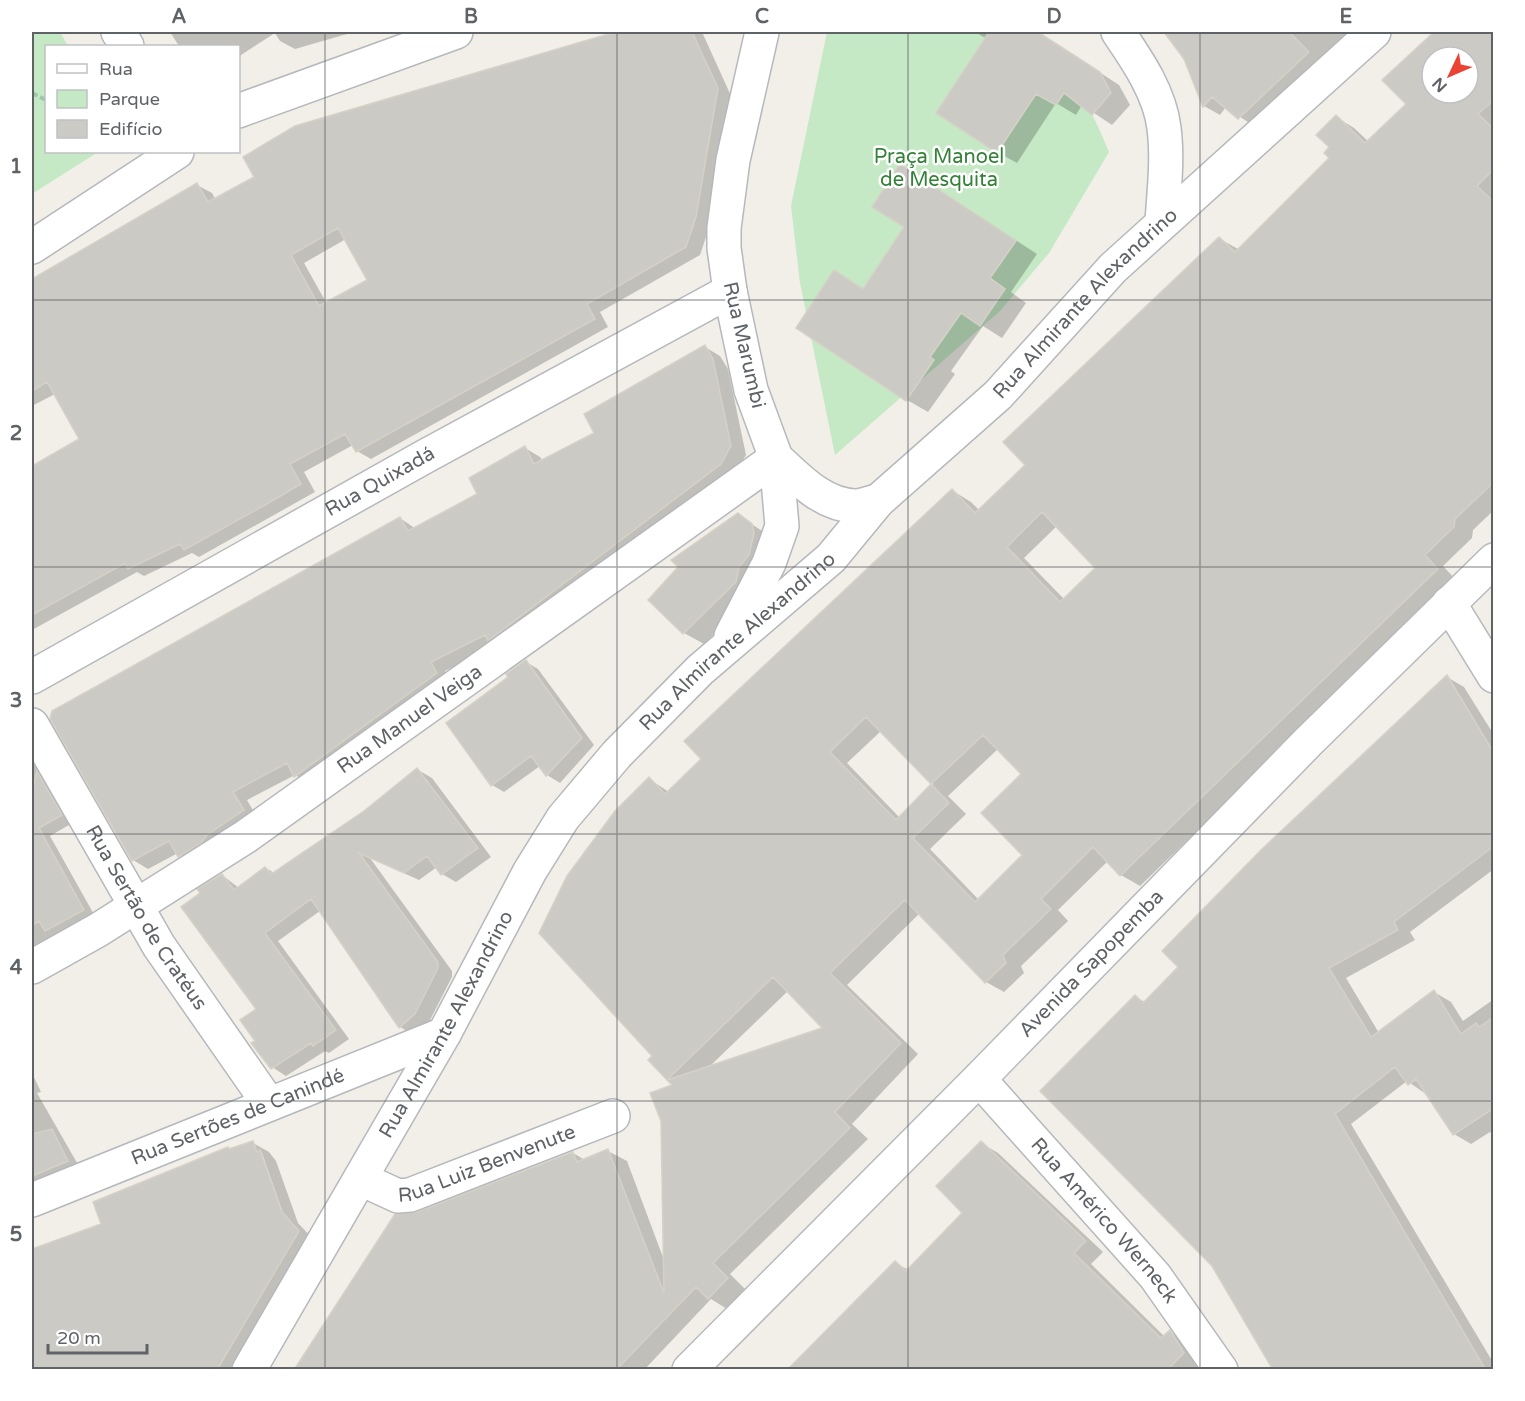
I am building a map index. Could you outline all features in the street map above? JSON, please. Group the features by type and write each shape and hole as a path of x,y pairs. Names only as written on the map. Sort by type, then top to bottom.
{"street":[{"path":"118,32 126,45"},
{"path":"1118,32 1149,81 1164,127 1165,181 1162,222"},
{"name":"Rua Almirante Alexandrino","path":"249,1370 444,1034 530,871 563,818 617,754 726,646 831,558 878,501 998,395 1113,268 1374,32"},
{"path":"240,110 444,33"},
{"name":"Rua Marumbi","path":"726,646 741,611 771,557 782,526 776,458 751,390 730,291 724,228 733,160 756,36"},
{"path":"32,247 175,153"},
{"name":"Rua Quixadá","path":"32,676 413,463 730,291"},
{"path":"776,458 808,488 833,500 855,506 878,501"},
{"name":"Rua Manuel Veiga","path":"32,967 136,906 305,796 776,458"},
{"name":"Avenida Sapopemba","path":"689,1370 979,1079 1308,742 1494,560"},
{"path":"1449,603 1494,676"},
{"name":"Rua Sertão de Cratéus","path":"32,725 159,946 269,1104"},
{"name":"Rua Sertões de Canindé","path":"32,1200 444,1034"},
{"name":"Rua Américo Werneck","path":"979,1079 1155,1276 1221,1370"},
{"name":"Rua Luiz Benvenute","path":"361,1179 398,1196 410,1194 613,1116"}],"green space":[{"path":"32,32 60,32 67,45 45,45 45,153 96,153 32,194"},
{"name":"Praça Manoel de Mesquita","path":"827,32 1031,32 1056,58 1077,87 1109,152 1049,253 1000,311 835,455 800,283 791,206"}],"building":[{"path":"627,32 692,32 718,88 696,217 686,247 587,304 595,319 356,452 345,434 290,464 301,484 265,505 184,550 180,544 128,569 125,563 32,615 32,466 79,439 47,382 32,391 32,279 197,183 208,202 254,177 243,157 295,126 605,35","holes":["338,228 367,280 319,306 291,255"]},
{"path":"989,32 1038,32 1100,72 1111,93 1092,115 1064,93 1056,105 1036,94 997,153 936,113"},
{"path":"1164,32 1289,32 1309,52 1238,119 1212,97 1203,107 1184,59"},
{"path":"1434,32 1494,32 1494,100 1478,114 1494,129 1494,169 1477,186 1494,202 1494,482 1455,519 1454,527 1425,555 1438,569 1120,876 1093,847 1041,899 1051,909 1003,955 1006,963 985,983 905,900 830,973 901,1043 835,1112 850,1128 713,1263 728,1278 708,1299 696,1287 616,1370 294,1370 395,1214 417,1212 573,1152 577,1162 608,1149 664,1293 661,1121 650,1093 672,1085 667,1080 648,1060 652,1056 539,933 567,876 615,811 649,777 665,794 701,759 684,741 952,489 975,513 1025,465 1003,442 1219,237 1235,252 1329,158 1324,153 1329,147 1316,135 1336,115 1365,143 1406,104 1382,80","holes":["1042,512 1095,568 1060,602 1007,547","866,717 931,784 896,820 830,752","983,735 1021,774 981,813 1022,855 975,902 913,838 949,803 931,784","773,977 822,1028 667,1080"]},
{"path":"900,164 1016,241 990,278 1005,289 980,326 961,313 930,357 934,360 906,401 796,328 834,270 863,289 904,227 872,207"},
{"path":"705,345 713,359 731,446 721,464 488,641 485,635 431,662 437,673 294,777 287,763 233,792 244,810 207,835 201,843 178,857 169,841 132,861 50,719 52,711 400,517 408,531 477,494 469,478 525,446 534,464 594,433 584,414"},
{"path":"738,513 752,524 754,533 749,555 739,567 736,582 683,634 648,600 678,567 671,560"},
{"path":"526,660 582,738 546,776 531,756 491,786 446,723 508,677 506,674"},
{"path":"1447,675 1494,753 1494,846 1394,922 1398,930 1329,968 1371,1037 1434,990 1461,1034 1476,1023 1479,1027 1494,1017 1494,1108 1453,1135 1416,1079 1408,1085 1395,1067 1335,1114 1486,1370 1273,1370 1212,1266 1040,1091 1135,995 1143,1003 1178,967 1162,951 1261,850"},
{"path":"417,768 478,848 441,875 427,856 404,873 359,853 438,962 438,968 415,1014 399,1028 311,899 265,933 336,1030 313,1046 311,1043 271,1069 251,1043 255,1041 240,1020 256,1009 181,907 200,893 197,889 222,874 234,890 265,867 271,874 364,811"},
{"path":"37,771 62,815 39,828 84,910 45,931 39,921 32,925 32,791"},
{"path":"52,1129 68,1161 32,1176 32,1134"},
{"path":"253,1141 257,1152 260,1150 282,1212 299,1231 217,1370 32,1370 32,1249 101,1224 93,1202 228,1147 229,1149"},
{"path":"981,1141 1086,1241 1074,1253 1161,1338 1170,1330 1184,1353 1167,1370 787,1370 895,1261 906,1271 962,1213 936,1186"}]}
